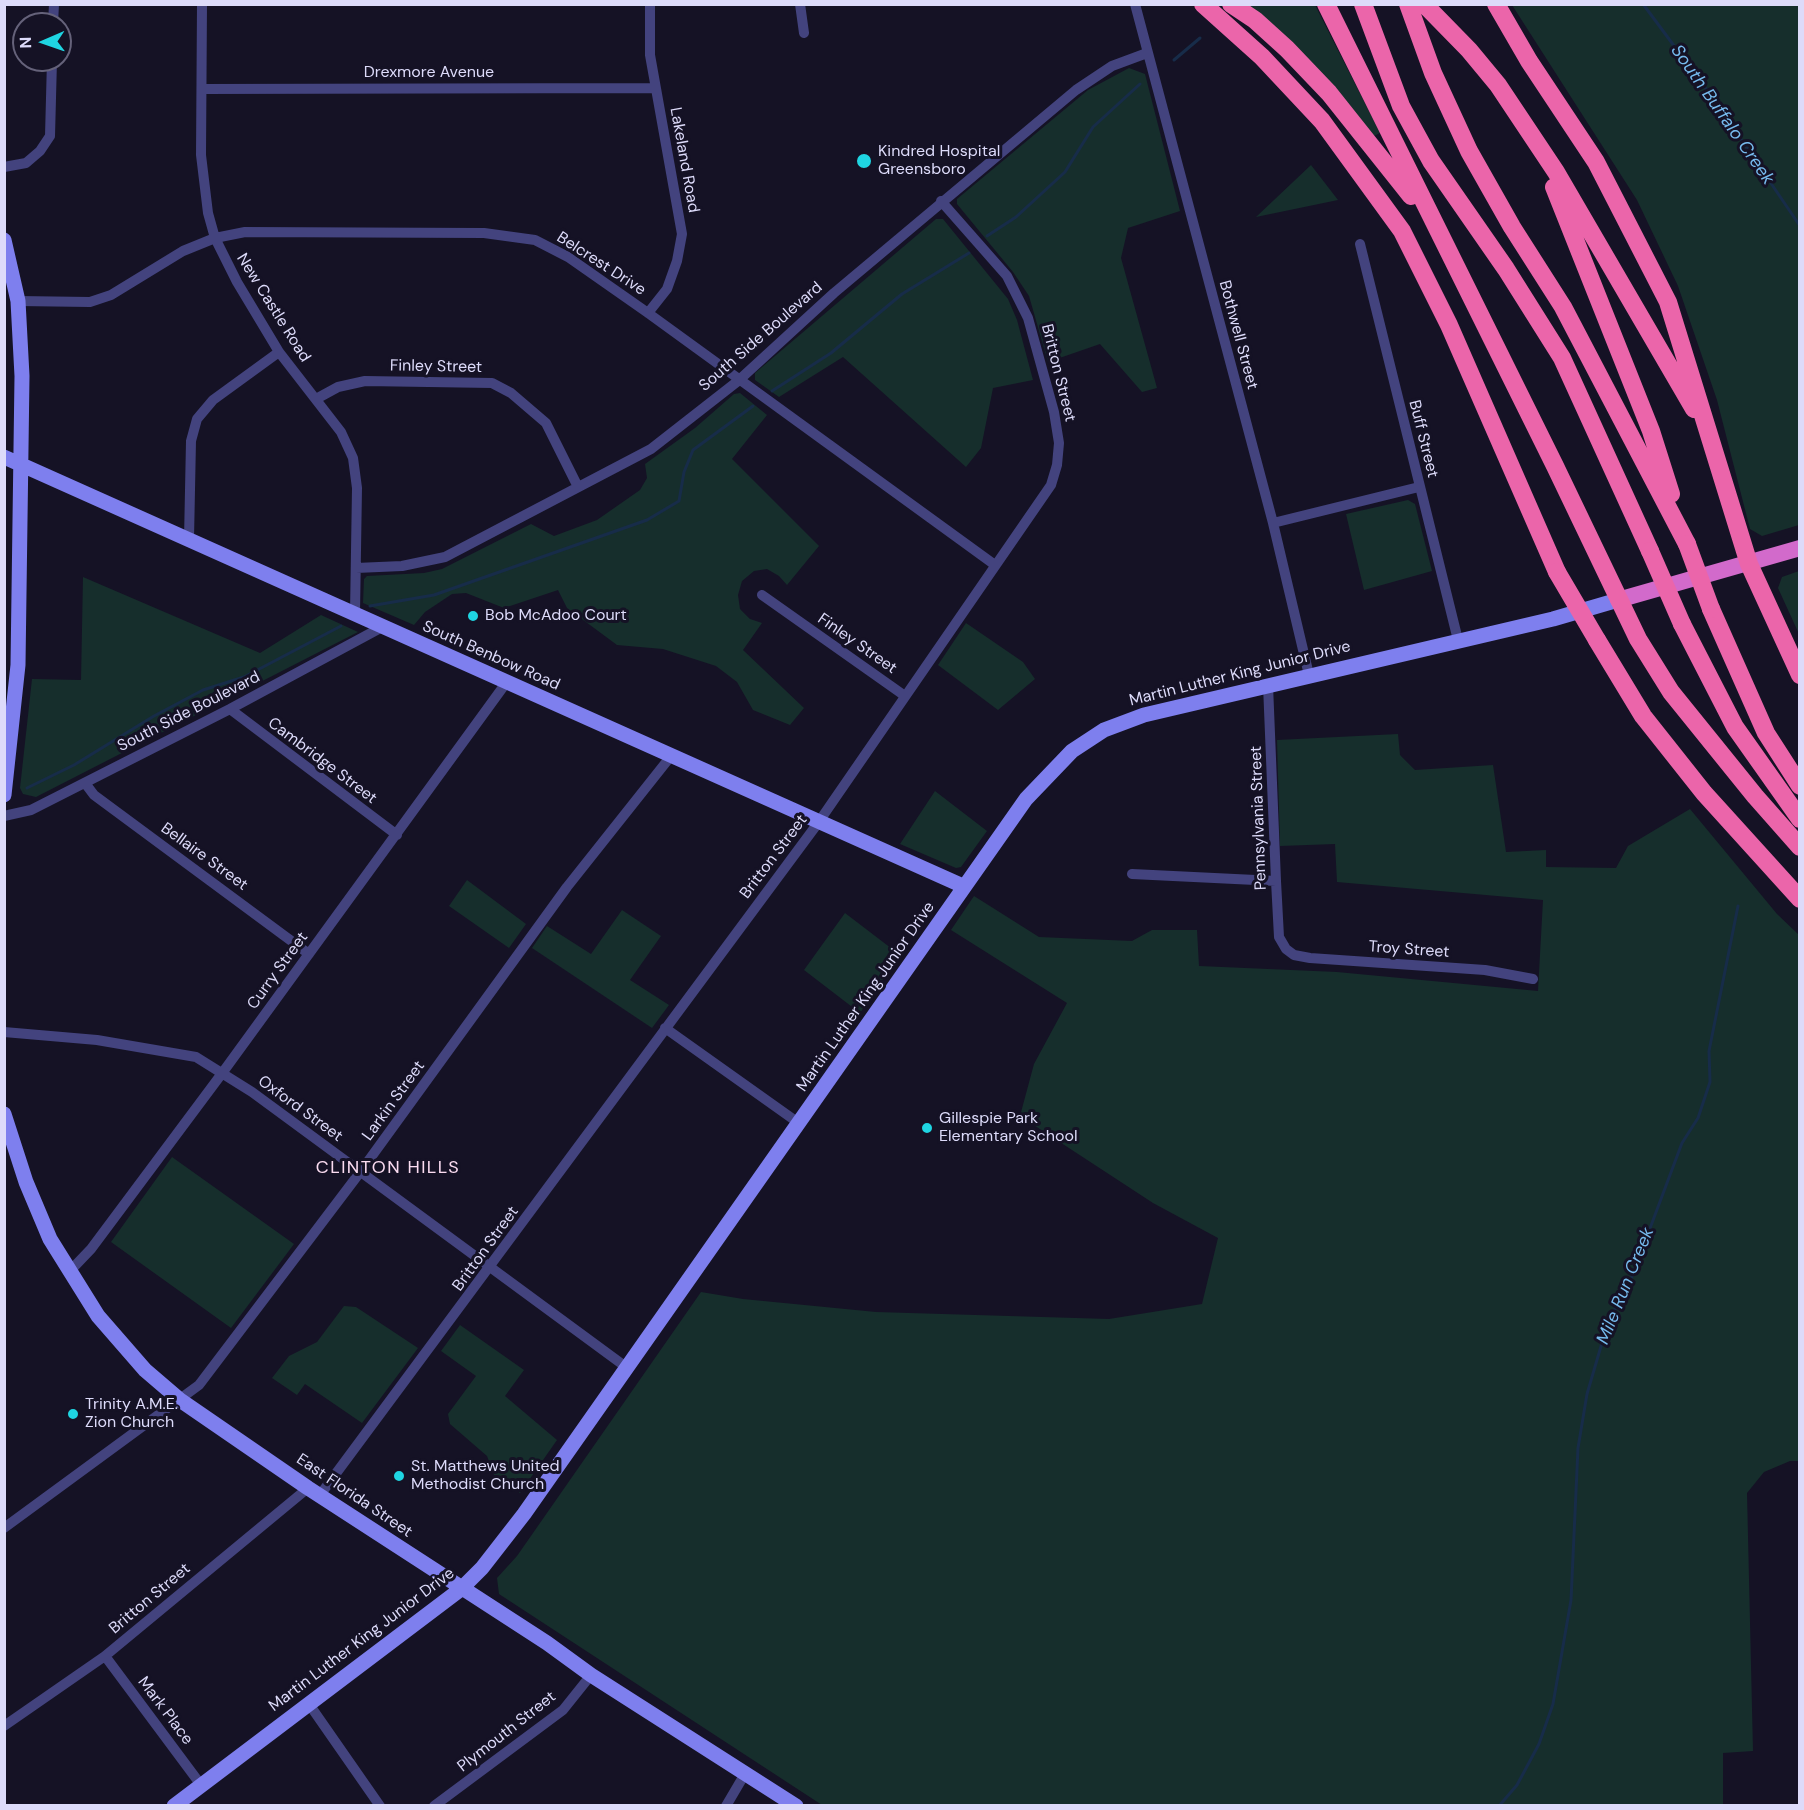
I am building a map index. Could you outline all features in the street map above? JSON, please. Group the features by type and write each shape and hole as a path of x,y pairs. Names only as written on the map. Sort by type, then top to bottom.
{"highway":[{"path":"1203,4 1262,57 1322,121 1402,231 1449,325 1557,572 1597,640 1643,716 1704,793 1800,899"},
{"path":"1232,4 1255,20 1287,49 1329,93 1376,149 1418,206 1472,302"},
{"path":"1326,4 1638,639 1671,692 1755,796 1800,847"},
{"path":"1363,4 1401,106 1431,161 1506,269 1563,358 1682,624 1735,727 1800,819"},
{"path":"1408,4 1417,34 1469,151 1512,227 1563,307 1687,544"},
{"path":"1424,4 1469,50 1498,85 1556,172 1679,380 1714,448"},
{"path":"1496,4 1529,61 1596,162 1646,255 1668,302 1682,339 1749,564 1800,675"},
{"path":"1527,128 1553,185 1651,431 1687,544 1711,609 1766,733 1800,786"},
{"name":"Martin Luther King Junior Drive","path":"1618,600 1800,548"}],"main road":[{"path":"4,240 18,301 22,341 18,665 4,795"},
{"name":"South Benbow Road","path":"4,457 963,886"},
{"name":"Martin Luther King Junior Drive","path":"174,1806 461,1589 482,1568 525,1514 626,1367 800,1124 963,886 1041,780 1081,744 1104,730 1134,718 1553,619 1618,600"},
{"name":"East Florida Street","path":"4,1114 36,1207 69,1272 121,1344 180,1400 314,1492 547,1643 591,1675 796,1806"}],"street":[{"name":"New Castle Road","path":"202,4 204,188 215,238 224,260 279,352 341,432 353,458 357,488 355,613"},
{"name":"Lakeland Road","path":"648,313 667,289 677,261 682,234 650,55 650,4"},
{"path":"800,4 804,33"},
{"name":"Bothwell Street","path":"1135,4 1273,523 1309,675"},
{"name":"South Side Boulevard","path":"356,568 402,566 445,557 651,449 738,381 834,293 1076,90 1112,66 1147,53"},
{"path":"4,167 27,163 40,151 50,136 52,72"},
{"name":"Drexmore Avenue","path":"202,89 656,87"},
{"name":"Britton Street","path":"4,1726 105,1656 314,1492 490,1268 818,823 995,565 1038,508 1051,485 1057,465 1059,443 1037,350 1019,295 1007,276 941,201"},
{"name":"Belcrest Drive","path":"18,301 90,302 111,295 183,250 215,238 245,232 484,233 535,240 568,257 648,313 738,381 995,565"},
{"name":"Buff Street","path":"1360,244 1458,640"},
{"path":"189,539 191,441 197,419 213,400 279,352"},
{"name":"Finley Street","path":"316,399 338,387 365,381 428,380 492,383 511,393 546,423 578,487"},
{"path":"1273,523 1419,487"},
{"name":"Finley Street","path":"762,595 905,696"},
{"name":"South Side Boulevard","path":"4,816 31,810 85,783 230,709 384,626"},
{"name":"Curry Street","path":"69,1272 91,1249 223,1072 506,683"},
{"name":"Pennsylvania Street","path":"1269,685 1276,881 1280,937 1286,949"},
{"name":"Cambridge Street","path":"230,709 397,835"},
{"name":"Larkin Street","path":"4,1528 199,1385 361,1171 567,887 671,756"},
{"name":"Bellaire Street","path":"85,783 94,795 309,954"},
{"path":"1132,874 1276,881"},
{"name":"Troy Street","path":"1286,949 1294,956 1310,958 1485,970 1533,979"},
{"path":"665,1028 800,1124"},
{"name":"Oxford Street","path":"4,1032 97,1040 196,1057 223,1072 361,1171 626,1367"},
{"name":"Mark Place","path":"105,1656 201,1785"},
{"name":"Plymouth Street","path":"434,1806 563,1710 591,1675"},
{"path":"309,1704 380,1806"},
{"path":"726,1806 746,1772"}],"green space":[{"path":"1244,5 1315,5 1380,133 1374,136"},
{"path":"1512,5 1799,5 1799,525 1762,536 1750,529 1717,400 1678,286 1637,200"},
{"path":"1129,68 1145,74 1180,211 1128,228 1121,258 1157,388 1142,392 1100,344 1048,362 1029,296 1013,272 957,204 957,199 1088,90"},
{"path":"1311,165 1338,200 1256,217"},
{"path":"936,219 943,219 1008,299 1017,320 1033,380 993,388 981,448 966,467 843,357 779,397 755,380 755,373"},
{"path":"740,393 767,415 732,459 819,546 787,585 779,576 767,569 754,571 742,581 738,595 740,609 750,619 762,623 743,650 804,708 790,725 753,710 737,682 716,666 663,649 617,645 567,608 558,590 504,608 466,593 452,594 425,612 414,625 363,603 364,579 367,576 424,573 442,569 531,524 554,536 597,520 640,490 647,478 645,464 695,428 734,394"},
{"path":"1408,500 1415,504 1432,571 1364,590 1346,514"},
{"path":"1800,571 1799,634 1778,588 1782,577"},
{"path":"83,577 260,653 321,615 358,632 36,797 23,794 20,788 32,679 81,680"},
{"path":"966,623 1023,662 1035,679 998,710 938,665"},
{"path":"1398,734 1400,755 1415,770 1493,765 1506,852 1546,850 1546,867 1616,868 1628,846 1690,809 1777,914 1799,935 1799,1461 1790,1461 1764,1472 1747,1493 1753,1751 1723,1753 1723,1805 822,1805 499,1594 497,1578 517,1556 701,1292 743,1299 876,1312 1109,1319 1202,1304 1218,1238 1153,1203 1020,1116 1034,1064 1067,1003 951,930 974,896 1039,937 1132,941 1152,930 1197,930 1199,966 1337,972 1538,991 1543,900 1337,882 1335,844 1280,846 1277,740"},
{"path":"935,791 987,831 961,867 956,868 900,844"},
{"path":"467,880 526,924 509,948 449,906"},
{"path":"622,910 661,936 630,980 669,1005 652,1028 532,948 547,926 591,954"},
{"path":"845,913 900,955 860,1013 804,970"},
{"path":"172,1157 294,1244 231,1328 111,1242"},
{"path":"344,1306 356,1307 418,1348 362,1423 305,1384 297,1395 272,1378 289,1356 317,1342"},
{"path":"460,1325 524,1370 505,1396 557,1440 520,1493 494,1475 487,1456 450,1424 448,1414 476,1376 441,1351"}],"waterway":[{"name":"South Buffalo Creek","path":"1643,4 1715,101 1800,226"},
{"path":"1174,60 1200,38"},
{"path":"987,236 1016,217 1065,172 1093,127 1140,84"},
{"path":"772,391 831,353 902,294 969,253"},
{"path":"370,606 434,595 647,520 679,501 684,472 693,450 753,406"},
{"name":"South Buffalo Creek","path":"1800,473 1800,513"},
{"path":"27,788 74,765 154,716 203,690 244,677 341,626"},
{"name":"Mile Run Creek","path":"1499,1806 1517,1785 1539,1744 1553,1704 1571,1600 1578,1448 1587,1394 1609,1319 1628,1287 1682,1143 1698,1118 1710,1082 1709,1051 1738,906"}],"place":[{"name":"Kindred Hospital Greensboro","path":"864,161"},
{"name":"Bob McAdoo Court","path":"473,616"},
{"name":"Gillespie Park Elementary School","path":"927,1128"},
{"name":"Trinity A.M.E. Zion Church","path":"73,1414"},
{"name":"St. Matthews United Methodist Church","path":"399,1476"}],"district":[{"name":"CLINTON HILLS","path":"388,1168"}]}
